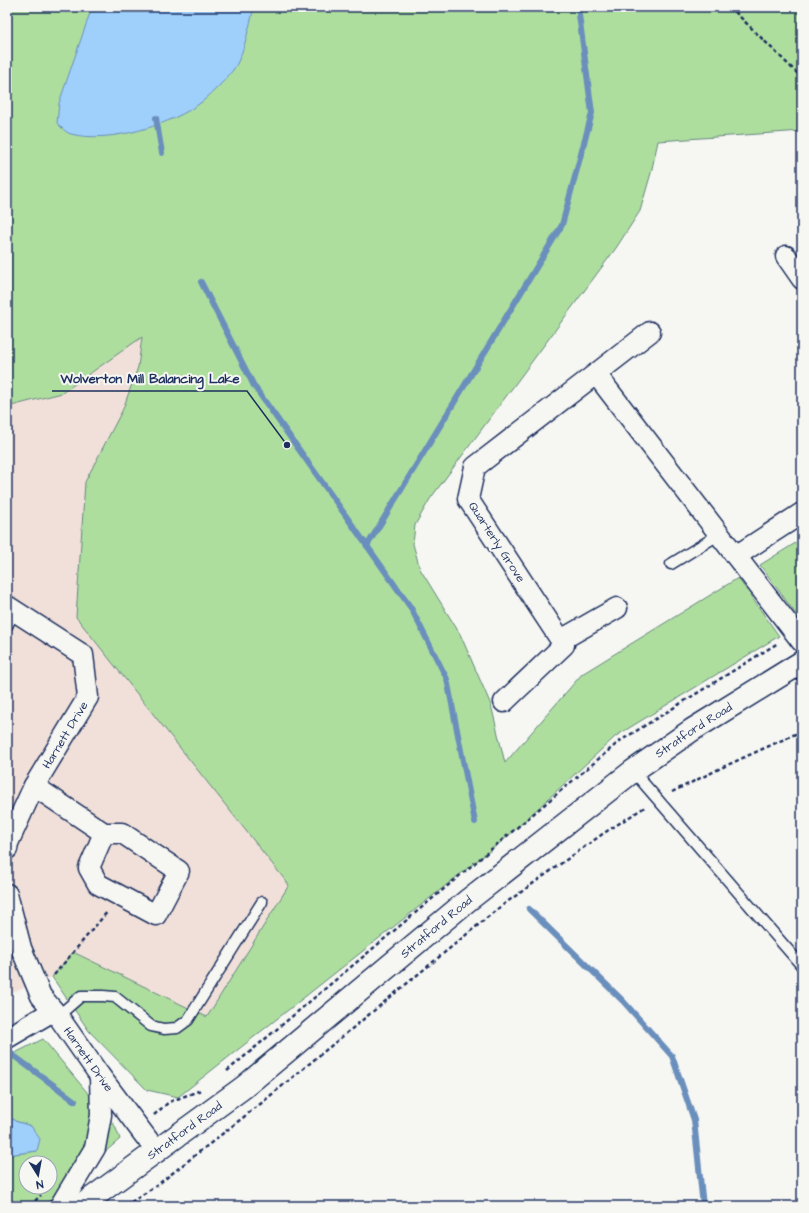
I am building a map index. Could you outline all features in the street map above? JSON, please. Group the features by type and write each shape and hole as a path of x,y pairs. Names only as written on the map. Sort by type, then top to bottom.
{"street":[{"path":"786,256 802,279"},
{"name":"Quarterly Grove","path":"561,640 468,499 475,467 650,332"},
{"path":"596,374 798,637"},
{"path":"736,556 802,513"},
{"path":"504,702 564,645 561,640 616,608"},
{"name":"Harnett Drive","path":"7,849 8,843 34,786 88,697 83,655 10,614"},
{"name":"Stratford Road","path":"81,1206 244,1087 467,901 633,771 692,730 802,662"},
{"path":"34,786 104,833 122,833 179,871 156,916 98,884 90,868 104,833"},
{"name":"Harnett Drive","path":"7,894 21,948 41,996 56,1014 157,1152"},
{"path":"7,1038 56,1014"},
{"path":"60,1206 95,1148 100,1115 100,1076"}],"lane":[{"path":"671,564 720,534"},
{"path":"633,771 802,966"},
{"path":"56,1014 81,996 115,997 151,1026 164,1029 177,1028 188,1020 262,902"}],"path":[{"path":"730,7 802,78"},
{"path":"224,1073 620,741 798,637"},
{"path":"41,996 52,977 121,896"},
{"path":"125,1206 156,1186 259,1105 500,907"},
{"path":"139,1128 170,1102 206,1088"},
{"path":"30,1206 41,1195"}],"shaded area":[{"path":"142,337 138,367 123,409 85,482 76,617 289,885 207,1017 73,952 52,977 7,995 7,407 62,393"}],"green space":[{"path":"7,7 802,7 802,131 658,141 640,211 616,248 430,499 415,525 413,544 420,569 460,634 491,705 505,763 582,674 738,578 779,636 616,736 506,838 178,1097 147,1090 89,1031 52,977 73,952 207,1017 289,885 76,617 85,482 123,409 138,367 142,337 62,393 7,407"},
{"path":"802,539 802,620 801,621 760,565"},
{"path":"43,1039 115,1126 120,1139 58,1193 58,1155 18,1155 18,1195 56,1195 43,1206 7,1206 7,1155 37,1151 31,1126 15,1121 7,1114 7,1057"}],"water":[{"path":"92,7 254,7 246,40 237,65 223,82 203,101 175,118 158,125 121,134 86,136 69,133 57,123 59,103"},
{"path":"7,1114 15,1121 31,1126 40,1139 37,1151 7,1155"}],"waterway":[{"path":"367,546 562,225 592,113 578,7"},
{"path":"156,118 162,153"},
{"path":"201,282 254,386 411,608 447,679 475,822"},
{"path":"529,909 623,1001 672,1056 694,1120 703,1206"},
{"path":"10,1053 75,1101"}],"place":[{"name":"Wolverton Mill Balancing Lake","path":"287,445"}]}
